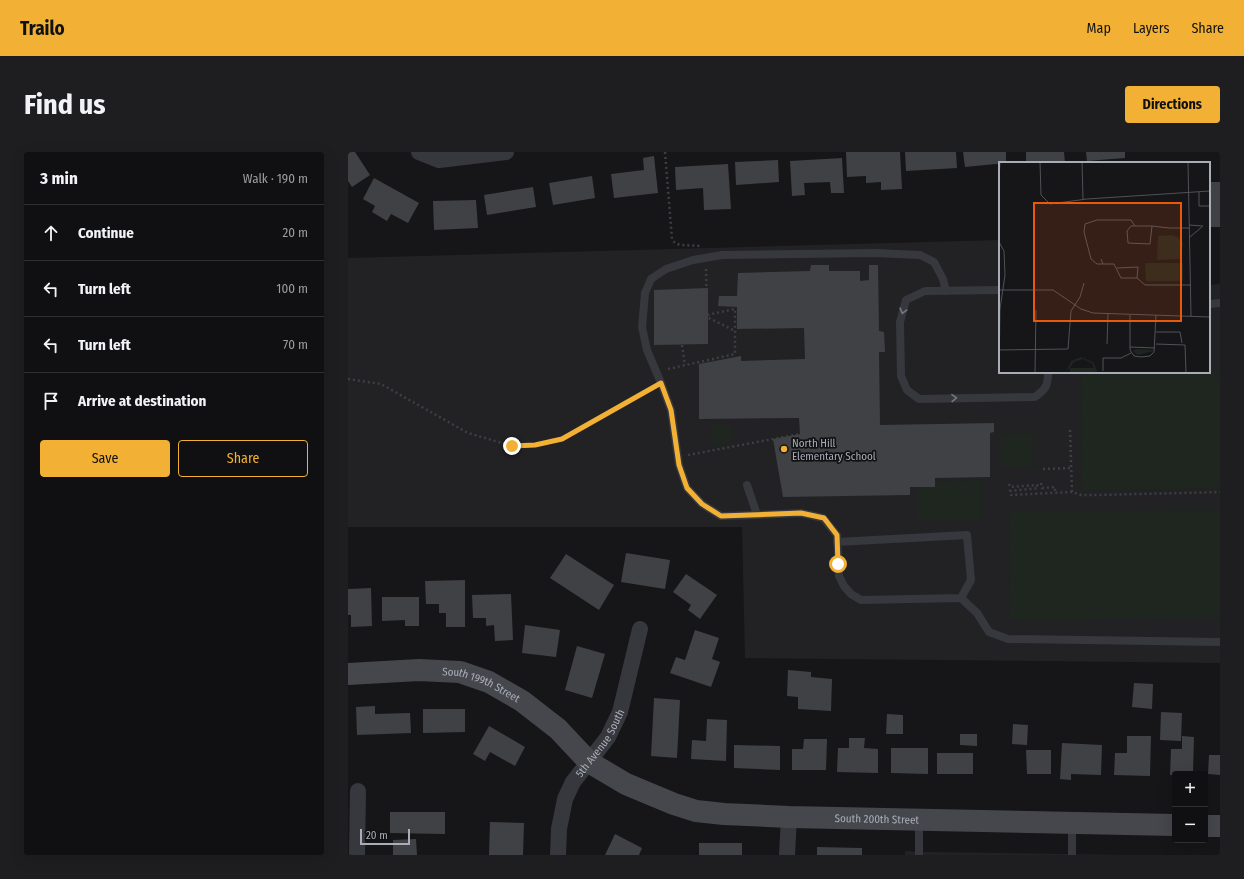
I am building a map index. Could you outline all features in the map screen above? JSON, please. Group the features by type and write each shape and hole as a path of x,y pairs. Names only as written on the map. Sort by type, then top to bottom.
{"street":[{"path":"418,152 439,160 506,152"},
{"name":"5th Avenue South","path":"558,855 559,829 565,799 573,782 608,738 620,712 640,629"},
{"name":"South 199th Street","path":"348,674 419,670 460,672 490,682 522,701 558,729 589,762"},
{"name":"South 200th Street","path":"589,762 626,784 674,804 696,811 789,817 1172,825"},
{"path":"357,855 358,791"},
{"path":"787,855 789,817"},
{"path":"1208,826 1220,826"}],"lane":[{"path":"946,291 943,279 934,262 920,255 875,253 729,255 693,260 666,269 651,280 645,293 642,327 647,350 671,410 679,465 687,488 702,504 721,516 801,513 824,518 837,535 839,576 844,586 851,594 861,600 961,598 977,613 989,632 1008,639 1220,642"},
{"path":"999,290 925,291 906,300 900,322 901,376 907,390 919,398 1035,397 1045,390 1048,382 1048,373"},
{"path":"1210,304 1220,303"},
{"path":"747,485 758,515"},
{"path":"837,542 967,535 971,580 961,598"},
{"path":"919,819 919,855"},
{"path":"1072,822 1072,855"}],"path":[{"path":"666,152 672,239 675,243 680,245 701,246 706,258 707,318 735,331"},
{"path":"656,371 736,354 735,309 707,315"},
{"path":"682,345 685,365"},
{"path":"348,379 381,384 468,433 512,446 535,445 562,439 661,383"},
{"path":"1070,430 1072,492"},
{"path":"678,458 800,434"},
{"path":"1043,469 1071,468"},
{"path":"1040,488 1041,483"},
{"path":"1009,484 1010,487 1037,485 1040,488"},
{"path":"1055,493 1055,487 1010,491 1011,495 1055,493 1072,492 1081,495 1099,495 1220,492"}],"shaded area":[{"name":"North Hill Elementary School","path":"999,240 999,373 1210,373 1210,285 1220,284 1220,663 745,658 742,527 348,527 348,258"},
{"path":"1210,364 1220,378 1219,488 1081,491 1082,373 1210,373"},
{"path":"711,425 731,425 731,439 727,439 727,444 713,445"},
{"path":"1033,433 1033,468 1001,468 1001,434"},
{"path":"981,480 982,519 917,520 917,482"},
{"path":"1220,510 1220,618 1010,619 1009,511"},
{"path":"905,851 931,852 1130,855 905,855"}],"building":[{"path":"348,152 355,152 370,175 352,187 348,181"},
{"path":"846,152 900,152 902,189 881,190 881,182 866,183 866,176 847,177"},
{"path":"905,152 956,152 957,168 906,171"},
{"path":"963,152 1006,152 1006,162 965,167"},
{"path":"1026,152 1064,152 1065,162 1026,162"},
{"path":"1086,152 1125,152 1125,158 1087,161"},
{"path":"654,156 658,193 614,198 611,174 644,170 643,158"},
{"path":"842,158 844,193 831,193 830,182 804,183 805,195 792,196 790,161"},
{"path":"778,160 779,182 736,185 735,162"},
{"path":"728,164 731,209 704,210 703,188 676,190 675,167"},
{"path":"592,176 595,198 553,205 549,183"},
{"path":"374,178 419,203 408,223 391,214 387,221 372,212 375,206 363,199"},
{"path":"1210,182 1220,182 1220,227 1210,227"},
{"path":"533,187 536,207 487,215 484,195"},
{"path":"476,200 478,228 434,230 433,201"},
{"path":"811,265 829,265 829,271 860,271 860,281 869,280 869,265 878,265 879,331 884,332 885,352 879,352 880,425 994,423 994,432 990,433 990,477 935,478 935,487 910,487 910,495 783,497 773,439 800,434 799,418 699,419 699,364 741,356 741,361 805,359 804,328 737,329 737,307 718,306 719,296 737,296 738,273 810,271"},
{"path":"708,288 708,344 654,345 654,290"},
{"path":"626,553 670,560 665,589 621,582"},
{"path":"566,554 614,585 599,610 550,578"},
{"path":"686,574 717,595 700,619 688,610 691,605 673,592"},
{"path":"465,580 465,627 446,627 446,613 439,613 439,604 426,604 425,581"},
{"path":"371,588 372,626 351,627 351,615 348,615 348,589"},
{"path":"511,594 513,640 495,641 494,625 486,626 486,618 473,618 472,595"},
{"path":"382,597 419,597 419,626 405,626 405,620 382,621"},
{"path":"525,625 560,630 556,657 522,653"},
{"path":"695,630 719,638 712,659 720,662 711,687 670,673 676,657 685,660"},
{"path":"577,646 605,654 592,698 565,690"},
{"path":"788,670 811,672 811,677 832,679 831,711 798,709 798,697 787,696"},
{"path":"1134,683 1153,684 1152,709 1132,707"},
{"path":"654,698 680,700 677,758 651,756"},
{"path":"375,706 375,714 410,713 411,733 357,735 356,707"},
{"path":"423,709 465,709 465,732 423,733"},
{"path":"1161,712 1182,713 1181,741 1160,740"},
{"path":"887,714 903,715 903,734 886,734"},
{"path":"707,719 727,720 726,761 691,759 692,740 706,741"},
{"path":"1013,724 1028,725 1027,745 1012,744"},
{"path":"489,726 525,747 515,766 490,752 485,761 473,754"},
{"path":"960,734 977,734 977,746 960,745"},
{"path":"1127,736 1151,736 1150,776 1114,775 1115,753 1127,753"},
{"path":"1182,736 1194,737 1193,771 1172,771 1172,775 1170,775 1171,749 1182,749"},
{"path":"849,738 865,738 864,748 878,749 878,773 837,772 838,748 849,748"},
{"path":"804,739 827,739 826,770 792,770 792,749 803,749"},
{"path":"1062,743 1102,745 1101,775 1071,774 1071,780 1060,779"},
{"path":"734,745 780,746 780,770 734,768"},
{"path":"891,748 928,748 928,774 891,773"},
{"path":"1026,750 1051,750 1051,774 1027,774"},
{"path":"937,753 973,753 973,774 937,774"},
{"path":"1209,755 1220,755 1220,775 1208,774"},
{"path":"390,812 445,812 445,834 390,833"},
{"path":"490,822 524,823 523,855 489,855"},
{"path":"615,834 642,848 639,855 605,855"},
{"path":"416,839 417,855 393,855 393,840"},
{"path":"699,843 742,843 742,855 699,855"},
{"path":"817,847 862,848 862,855 817,855"}],"place":[{"name":"North Hill Elementary School","path":"784,449"}],"route":[{"path":"512,446 535,445 562,439 661,383 671,410 679,465 687,488 702,504 721,516 801,513 824,518 837,535 838,564"}]}
